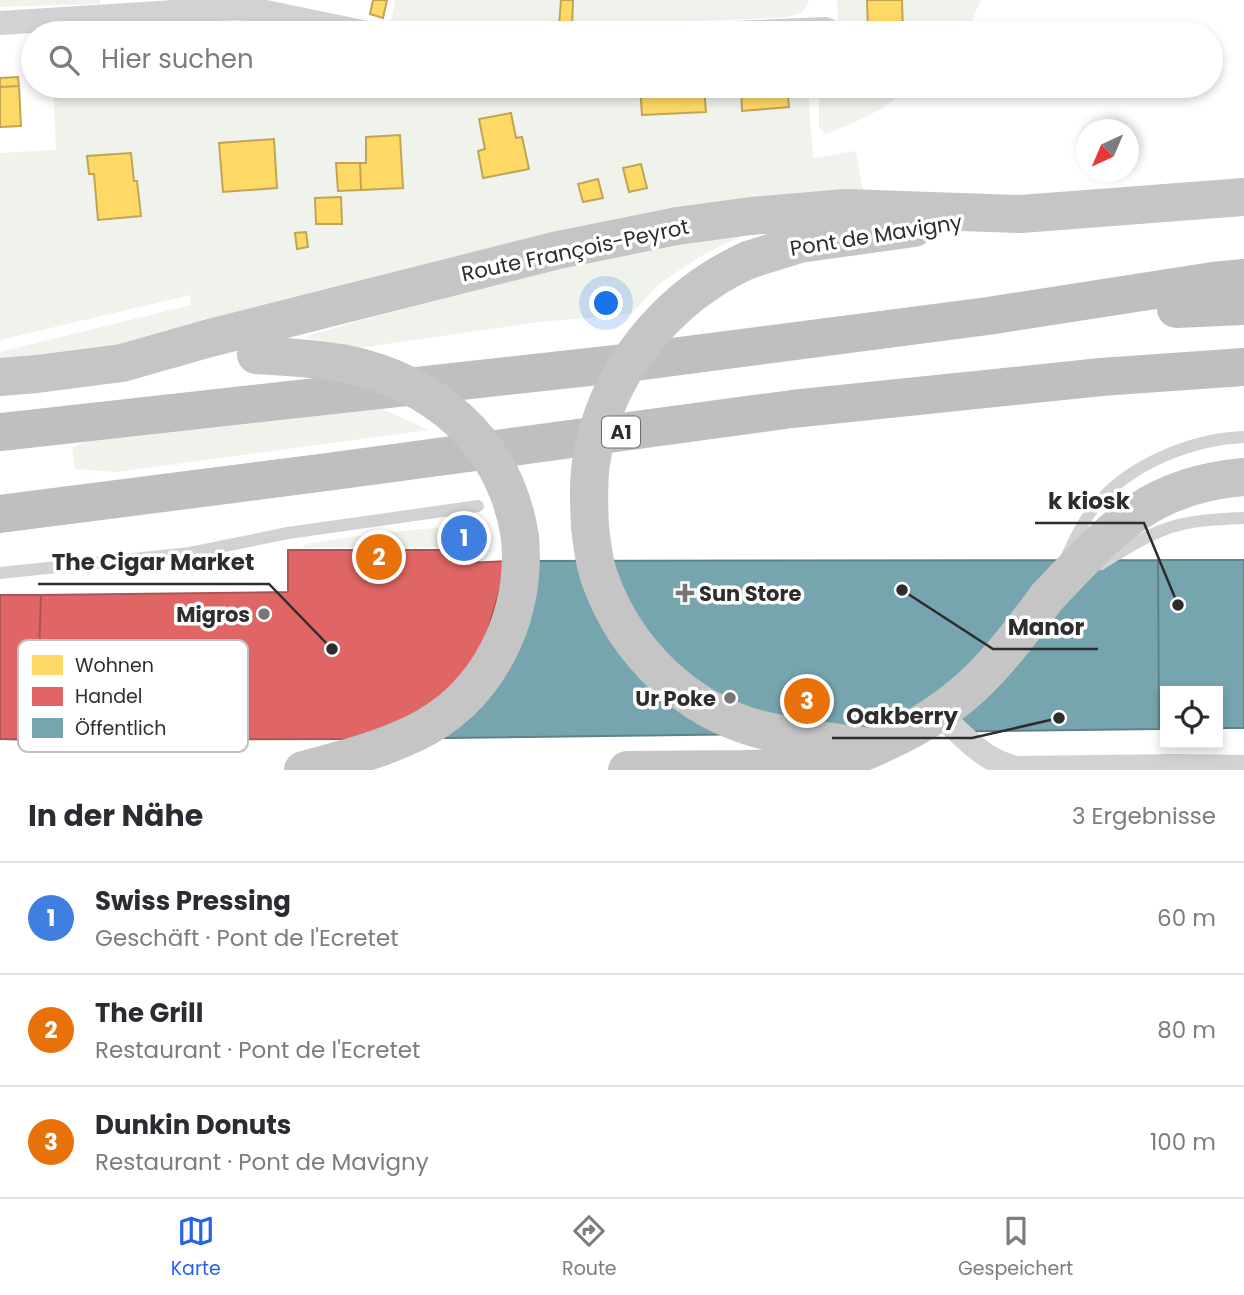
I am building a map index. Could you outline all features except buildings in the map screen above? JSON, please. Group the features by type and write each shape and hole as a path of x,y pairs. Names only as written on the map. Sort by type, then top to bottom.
{"highway":[{"path":"0,432 634,362 988,316 1244,278"},
{"path":"988,316 1244,306"},
{"name":"A1","path":"0,514 792,410 1101,377 1244,366"}],"main road":[{"name":"Route François-Peyrot","path":"0,377 122,363 210,338 558,250 677,226 751,216 846,208 1021,214 1234,195"},
{"name":"Pont de Mavigny","path":"876,747 762,730 741,723 707,708 684,693 651,664 635,645 612,607 599,578 590,527 589,495 596,438 611,397 640,345 667,315 696,289 729,269 799,244 1021,214"},
{"path":"122,363 256,355 301,358 351,366 388,376 432,399 468,427 493,461 506,487 520,537 520,580 510,626 482,676 443,716 417,732 367,751 303,770"},
{"path":"627,770 808,766 831,763 907,733 939,714 977,683 1047,597 1126,519 1162,497 1181,490 1211,481 1244,477"}],"street":[{"path":"32,21 237,8 309,21"},
{"path":"0,23 21,22"},
{"path":"939,714 988,757 1017,768 1177,765 1244,767"}],"lane":[{"path":"1047,597 1078,531 1097,504 1112,489 1136,472 1176,451 1209,441 1244,437"},
{"path":"0,573 190,554 288,533 478,506"},
{"path":"1047,597 1131,545 1161,530 1208,520 1244,518"}],"shaded area":[{"path":"0,0 100,0 100,4 0,7"},
{"path":"395,0 809,0 804,10 786,17 693,21 391,21"},
{"path":"837,0 981,0 971,21 838,21"},
{"path":"250,19 260,21 214,21"},
{"path":"54,98 809,98 813,158 856,151 863,191 204,329 91,350 0,361 0,352 191,305 190,295 0,340 0,153 56,150"},
{"path":"819,98 897,98 883,108 826,134 819,128"},
{"path":"737,235 737,238 699,257 658,285 631,314 539,322 359,348 306,338 366,319 566,266 661,245"},
{"path":"382,409 429,430 116,472 75,469 72,448 84,442"},
{"path":"443,527 460,547 304,548 305,544"}],"place":[{"name":"Swiss Pressing","path":"464,538"},
{"name":"The Grill","path":"379,557"},
{"name":"Manor","path":"902,590"},
{"name":"Sun Store","path":"685,593"},
{"name":"k kiosk","path":"1178,605"},
{"name":"Migros","path":"264,614"},
{"name":"The Cigar Market","path":"332,649"},
{"name":"Ur Poke","path":"730,698"},
{"name":"Dunkin Donuts","path":"807,701"},
{"name":"Oakberry","path":"1059,718"}]}
